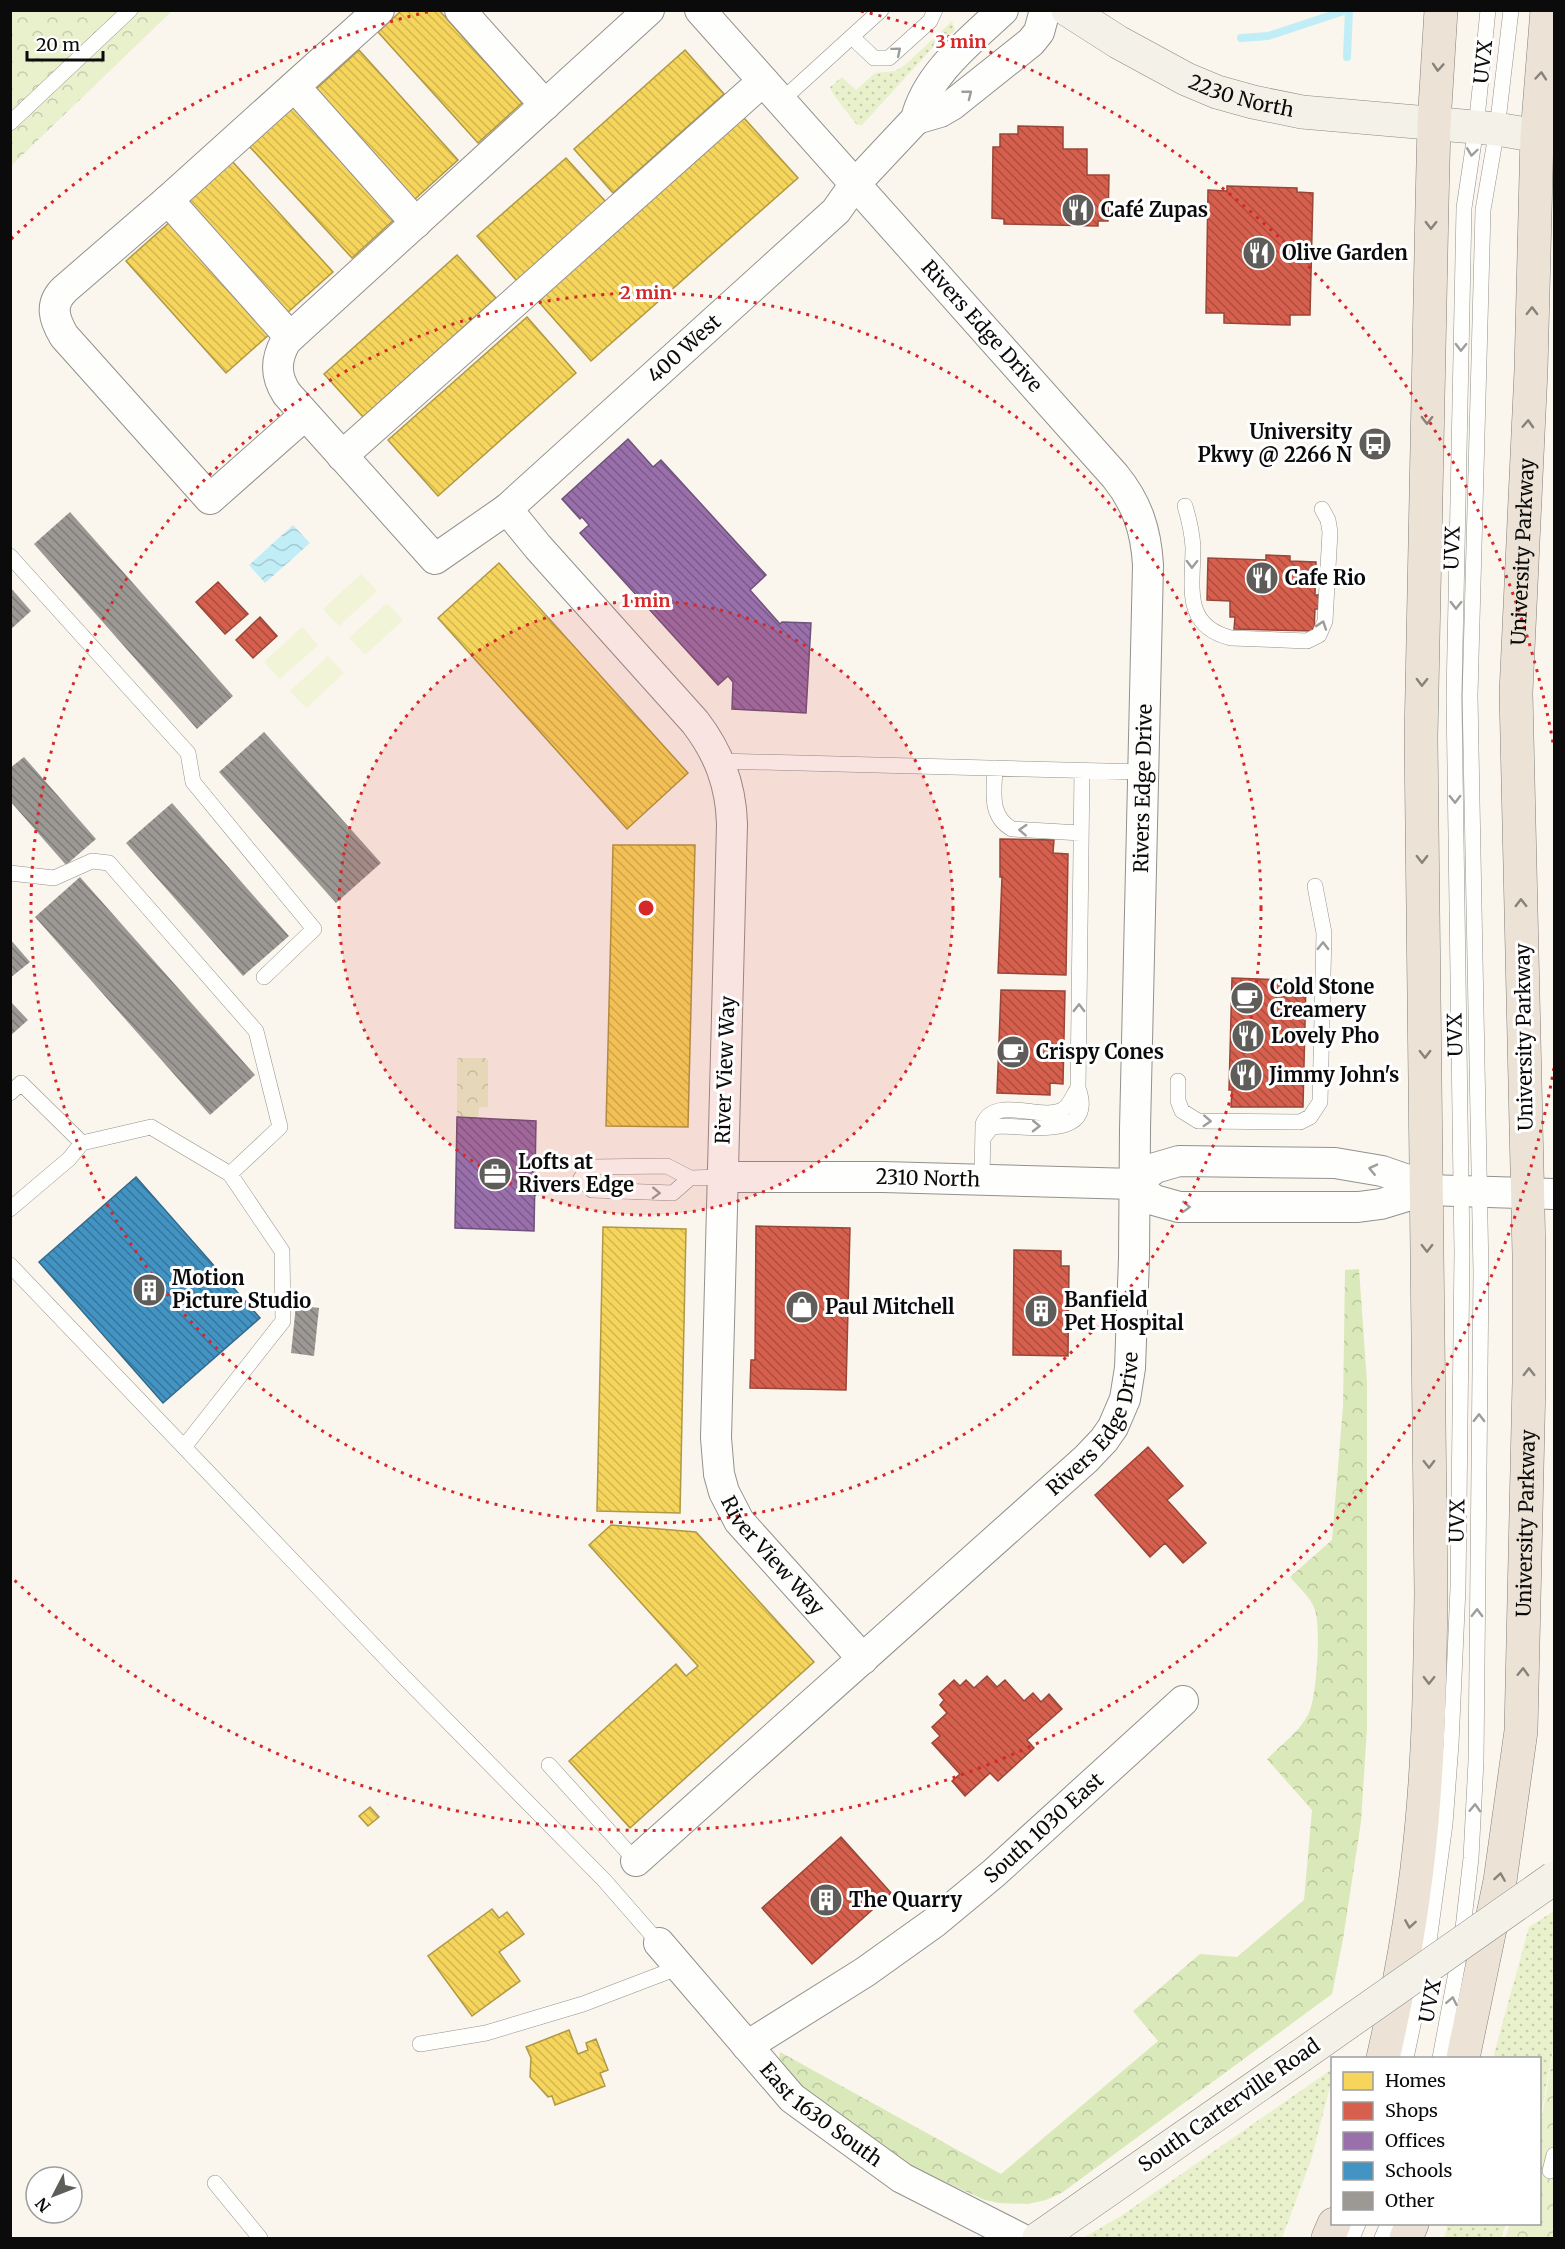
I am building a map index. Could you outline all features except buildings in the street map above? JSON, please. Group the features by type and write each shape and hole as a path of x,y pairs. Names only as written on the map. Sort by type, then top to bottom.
{"main road":[{"path":"1383,2057 1412,1911 1427,1751 1431,1593 1421,738 1434,124 1441,10"},
{"name":"University Parkway","path":"1463,2057 1500,1881 1521,1731 1529,1382 1541,1193 1516,693 1531,370 1549,134 1547,10"}],"street":[{"path":"305,415 210,499 64,336 54,314 58,295 168,200 379,10"},
{"path":"460,10 544,105"},
{"path":"649,10 290,337 280,351 277,374 286,394 342,456 772,91"},
{"name":"Rivers Edge Drive","path":"636,1861 1096,1450 1109,1434 1125,1399 1130,1368 1134,1258 1148,565 1147,543 1142,521 1135,505 1115,476 700,10"},
{"name":"400 West","path":"342,456 435,559 507,509 836,211 855,184 916,119 932,81 1003,10"},
{"name":"400 West","path":"916,119 940,112 952,105 1031,42 1039,32 1045,10"},
{"name":"2230 North","path":"1068,10 1118,42 1186,79 1217,92 1302,112 1549,134"},
{"path":"295,87 416,222"},
{"path":"168,200 290,337"},
{"name":"River View Way","path":"507,509 707,737 720,761 729,789 732,824 716,1438 719,1474 724,1492 740,1521 863,1659"},
{"path":"1427,1190 1382,1171 1335,1163 1179,1161 1155,1168 1134,1184 1154,1200 1179,1207 1358,1207 1381,1204 1427,1190 1541,1193"},
{"name":"2310 North","path":"722,1177 1134,1184"},
{"name":"South 1030 East","path":"747,2046 865,1972 942,1916 994,1873 1183,1701"},
{"name":"South Carterville Road","path":"1039,2238 1554,1878"},
{"name":"East 1630 South","path":"659,1943 792,2098 902,2178 1020,2238"}],"lane":[{"path":"10,123 130,10"},
{"path":"772,91 852,37 881,10"},
{"path":"852,37 874,58 889,58 930,21 935,10"},
{"path":"1406,2057 1426,1963 1437,1894 1451,1744 1458,1588 1470,1191 1454,697 1464,208 1486,128 1488,10"},
{"name":"UVX","path":"1440,2057 1461,1946 1474,1817 1481,1285 1470,1191 1470,696 1486,128 1511,10"},
{"path":"1185,506 1192,534 1191,597 1194,607 1206,626 1222,636 1232,638 1307,641 1319,635 1325,621 1329,532 1328,520 1322,509"},
{"path":"10,556 188,753 193,783 314,929 264,977"},
{"path":"720,761 1143,772"},
{"path":"995,768 994,805 1000,820 1006,826 1012,830 1081,833"},
{"path":"982,1180 984,1121 993,1112 999,1110 1056,1112 1068,1105 1078,1088 1082,770"},
{"path":"10,873 54,878 92,861 109,863 256,1031 280,1126 230,1174"},
{"path":"1178,1081 1178,1101 1182,1111 1198,1121 1300,1122 1310,1117 1320,1102 1321,1090 1324,933 1315,886"},
{"path":"10,1093 21,1083 82,1143"},
{"path":"10,1209 69,1159 82,1143 152,1127 230,1174 282,1251 283,1321 184,1447"},
{"path":"690,1178 672,1193 592,1190 581,1178 592,1167 667,1166 690,1178 722,1177"},
{"path":"10,1265 399,1671 604,1880 659,1943"},
{"path":"549,1765 636,1861"},
{"path":"420,2044 486,2033 573,2007 680,1967"},
{"path":"1550,2171 1554,2155"},
{"path":"215,2183 260,2238"}],"green space":[{"path":"11,11 172,11 11,166"},
{"path":"952,21 955,31 936,44 862,125 857,125 830,87 842,77 856,90 875,73 895,71 905,65"},
{"path":"361,574 377,591 339,626 323,609"},
{"path":"387,603 403,620 365,655 349,638"},
{"path":"302,627 318,645 280,679 264,662"},
{"path":"328,656 344,673 306,708 290,691"},
{"path":"457,1058 485,1058 488,1060 488,1107 479,1107 478,1118 457,1117"},
{"path":"1359,1269 1367,1382 1367,1729 1361,1822 1332,1994 1063,2192 1046,2200 1028,2204 985,2200 913,2168 822,2109 779,2061 780,2052 1001,2174 1158,2041 1133,2011 1200,1954 1237,1957 1304,1900 1312,1810 1267,1759 1304,1721 1314,1694 1318,1646 1317,1619 1311,1601 1290,1577 1332,1540 1343,1406 1345,1270"},
{"path":"1554,1911 1554,2044 1541,2115 1541,2057 1493,2057 1529,1927"},
{"path":"1554,2048 1554,2238 1505,2238 1510,2225 1541,2225 1541,2121"},
{"path":"1331,2070 1331,2083 1311,2160 1282,2238 1083,2238 1121,2216"},
{"path":"1448,2225 1506,2225 1501,2238 1444,2238"}],"water":[{"path":"293,525 310,543 265,583 249,565"}],"waterway":[{"path":"1241,38 1268,36 1347,10"},
{"path":"1347,57 1349,10"}],"place":[{"name":"Café Zupas","path":"1078,210"},
{"name":"Olive Garden","path":"1259,253"},
{"name":"University Pkwy @ 2266 N","path":"1375,444"},
{"name":"Cafe Rio","path":"1262,578"},
{"name":"Cold Stone Creamery","path":"1247,998"},
{"name":"Lovely Pho","path":"1248,1036"},
{"name":"Crispy Cones","path":"1013,1052"},
{"name":"Jimmy John's","path":"1246,1075"},
{"name":"Lofts at Rivers Edge","path":"495,1174"},
{"name":"Motion Picture Studio","path":"149,1290"},
{"name":"Paul Mitchell","path":"802,1307"},
{"name":"Banfield Pet Hospital","path":"1041,1311"},
{"name":"The Quarry","path":"826,1900"}]}
